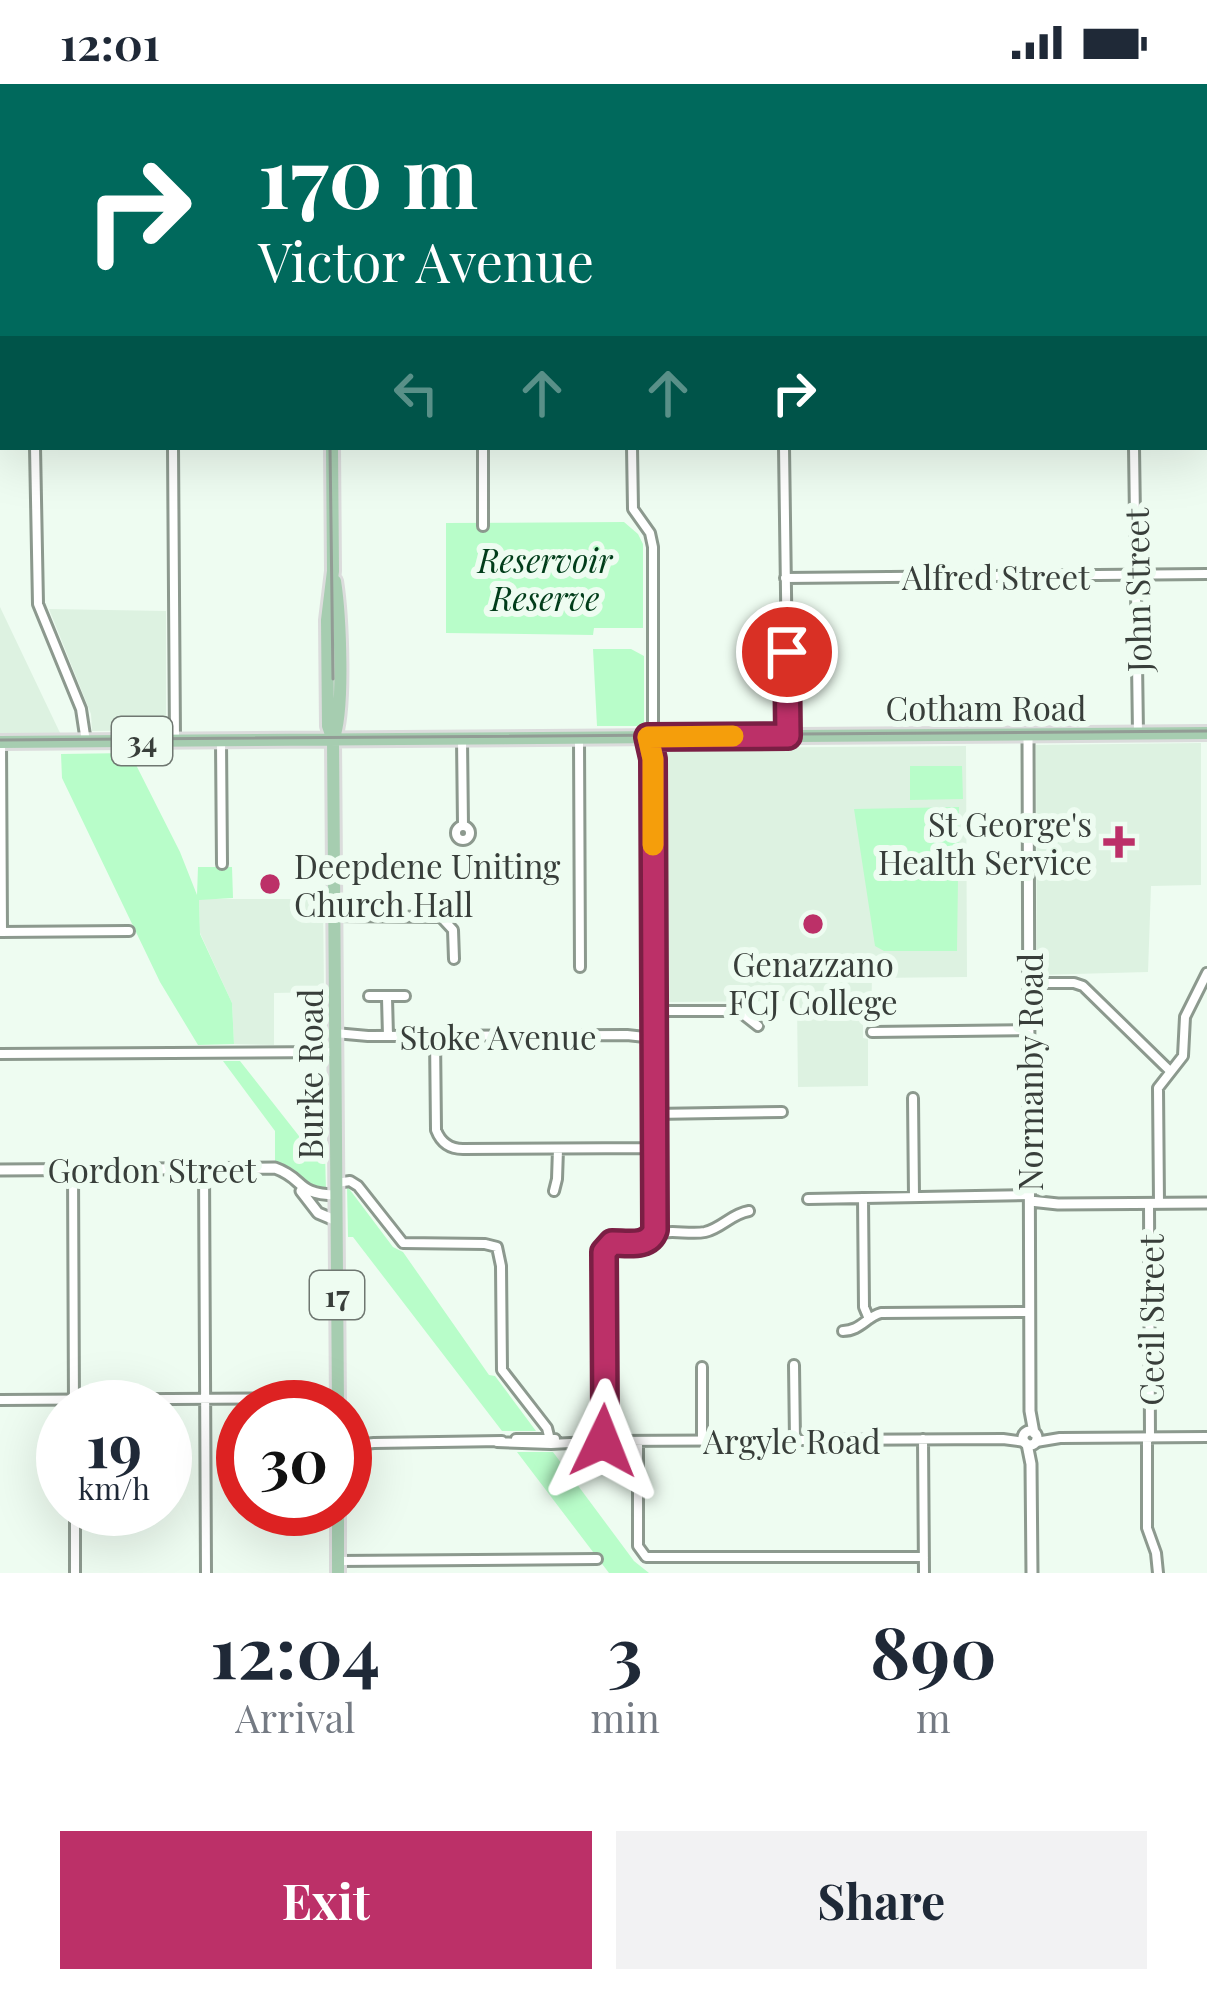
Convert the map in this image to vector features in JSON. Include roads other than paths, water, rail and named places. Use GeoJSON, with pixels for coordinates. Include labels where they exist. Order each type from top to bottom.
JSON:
{"type":"FeatureCollection","features":[{"type":"Feature","properties":{"kind":"main road","name":"Burke Road"},"geometry":{"type":"LineString","coordinates":[[332,450],[333,571],[327,640],[328,726],[333,740],[338,1380]]}},
{"type":"Feature","properties":{"kind":"main road","name":"Cotham Road"},"geometry":{"type":"LineString","coordinates":[[333,740],[1207,733]]}},
{"type":"Feature","properties":{"kind":"main road","name":"34"},"geometry":{"type":"LineString","coordinates":[[0,742],[333,740]]}},
{"type":"Feature","properties":{"kind":"main road"},"geometry":{"type":"LineString","coordinates":[[338,1536],[338,1567]]}},
{"type":"Feature","properties":{"kind":"street"},"geometry":{"type":"LineString","coordinates":[[35,450],[38,604],[81,710],[86,742]]}},
{"type":"Feature","properties":{"kind":"street"},"geometry":{"type":"LineString","coordinates":[[173,450],[175,741]]}},
{"type":"Feature","properties":{"kind":"street"},"geometry":{"type":"LineString","coordinates":[[483,450],[483,526]]}},
{"type":"Feature","properties":{"kind":"street"},"geometry":{"type":"LineString","coordinates":[[632,450],[633,508],[650,533],[653,548],[654,1234]]}},
{"type":"Feature","properties":{"kind":"street"},"geometry":{"type":"LineString","coordinates":[[784,450],[788,736]]}},
{"type":"Feature","properties":{"kind":"street","name":"John Street"},"geometry":{"type":"LineString","coordinates":[[1134,450],[1138,733]]}},
{"type":"Feature","properties":{"kind":"street","name":"Alfred Street"},"geometry":{"type":"LineString","coordinates":[[785,578],[1207,574]]}},
{"type":"Feature","properties":{"kind":"street","name":"Normanby Road"},"geometry":{"type":"LineString","coordinates":[[1028,734],[1032,1573]]}},
{"type":"Feature","properties":{"kind":"street"},"geometry":{"type":"LineString","coordinates":[[579,738],[580,967]]}},
{"type":"Feature","properties":{"kind":"street"},"geometry":{"type":"LineString","coordinates":[[462,739],[463,825]]}},
{"type":"Feature","properties":{"kind":"street"},"geometry":{"type":"LineString","coordinates":[[221,741],[222,864]]}},
{"type":"Feature","properties":{"kind":"street"},"geometry":{"type":"LineString","coordinates":[[0,742],[1,932],[129,931]]}},
{"type":"Feature","properties":{"kind":"street"},"geometry":{"type":"LineString","coordinates":[[334,916],[441,916],[453,930],[454,959]]}},
{"type":"Feature","properties":{"kind":"street","name":"Cecil Street"},"geometry":{"type":"LineString","coordinates":[[1158,1573],[1148,1528],[1158,1093],[1183,1056],[1185,1017],[1207,973]]}},
{"type":"Feature","properties":{"kind":"street"},"geometry":{"type":"LineString","coordinates":[[1029,983],[1081,984],[1170,1071]]}},
{"type":"Feature","properties":{"kind":"street"},"geometry":{"type":"LineString","coordinates":[[369,996],[405,996]]}},
{"type":"Feature","properties":{"kind":"street"},"geometry":{"type":"LineString","coordinates":[[387,998],[388,1036]]}},
{"type":"Feature","properties":{"kind":"street"},"geometry":{"type":"LineString","coordinates":[[653,1011],[733,1011],[758,1025]]}},
{"type":"Feature","properties":{"kind":"street"},"geometry":{"type":"LineString","coordinates":[[872,1032],[1029,1030]]}},
{"type":"Feature","properties":{"kind":"street","name":"Stoke Avenue"},"geometry":{"type":"LineString","coordinates":[[0,1054],[335,1042],[368,1036],[654,1034]]}},
{"type":"Feature","properties":{"kind":"street"},"geometry":{"type":"LineString","coordinates":[[435,1036],[436,1125],[442,1142],[458,1149],[654,1148]]}},
{"type":"Feature","properties":{"kind":"street"},"geometry":{"type":"LineString","coordinates":[[914,1098],[914,1198]]}},
{"type":"Feature","properties":{"kind":"street"},"geometry":{"type":"LineString","coordinates":[[653,1114],[782,1112]]}},
{"type":"Feature","properties":{"kind":"street"},"geometry":{"type":"LineString","coordinates":[[554,1191],[558,1149]]}},
{"type":"Feature","properties":{"kind":"street"},"geometry":{"type":"LineString","coordinates":[[204,1168],[206,1573]]}},
{"type":"Feature","properties":{"kind":"street","name":"Gordon Street"},"geometry":{"type":"LineString","coordinates":[[0,1170],[275,1168],[311,1194],[336,1189]]}},
{"type":"Feature","properties":{"kind":"street"},"geometry":{"type":"LineString","coordinates":[[73,1169],[74,1380]]}},
{"type":"Feature","properties":{"kind":"street"},"geometry":{"type":"LineString","coordinates":[[336,1189],[350,1181],[358,1186],[401,1242],[497,1247],[502,1370],[547,1428],[548,1442]]}},
{"type":"Feature","properties":{"kind":"street","name":"Gordon Street"},"geometry":{"type":"LineString","coordinates":[[298,1184],[318,1214],[337,1221]]}},
{"type":"Feature","properties":{"kind":"street"},"geometry":{"type":"LineString","coordinates":[[863,1198],[868,1319]]}},
{"type":"Feature","properties":{"kind":"street"},"geometry":{"type":"LineString","coordinates":[[808,1199],[1207,1203]]}},
{"type":"Feature","properties":{"kind":"street"},"geometry":{"type":"LineString","coordinates":[[606,1441],[605,1249],[612,1243],[646,1242],[654,1234],[704,1232],[749,1211]]}},
{"type":"Feature","properties":{"kind":"street"},"geometry":{"type":"LineString","coordinates":[[843,1331],[857,1329],[881,1313],[1030,1312]]}},
{"type":"Feature","properties":{"kind":"street"},"geometry":{"type":"LineString","coordinates":[[794,1365],[795,1440]]}},
{"type":"Feature","properties":{"kind":"street"},"geometry":{"type":"LineString","coordinates":[[702,1367],[703,1441]]}},
{"type":"Feature","properties":{"kind":"street"},"geometry":{"type":"LineString","coordinates":[[192,1399],[216,1399]]}},
{"type":"Feature","properties":{"kind":"street"},"geometry":{"type":"LineString","coordinates":[[0,1400],[36,1401]]}},
{"type":"Feature","properties":{"kind":"street","name":"Argyle Road"},"geometry":{"type":"LineString","coordinates":[[372,1443],[1207,1437]]}},
{"type":"Feature","properties":{"kind":"street"},"geometry":{"type":"LineString","coordinates":[[923,1439],[924,1573]]}},
{"type":"Feature","properties":{"kind":"street"},"geometry":{"type":"LineString","coordinates":[[638,1441],[638,1546],[642,1555],[924,1557]]}},
{"type":"Feature","properties":{"kind":"street"},"geometry":{"type":"LineString","coordinates":[[75,1536],[75,1573]]}},
{"type":"Feature","properties":{"kind":"street"},"geometry":{"type":"LineString","coordinates":[[338,1567],[597,1559]]}},
{"type":"Feature","properties":{"kind":"tram line"},"geometry":{"type":"LineString","coordinates":[[330,450],[333,679]]}},
{"type":"Feature","properties":{"kind":"tram line"},"geometry":{"type":"LineString","coordinates":[[0,740],[1207,731]]}},
{"type":"Feature","properties":{"kind":"place","name":"St George's Health Service"},"geometry":{"type":"Point","coordinates":[1119,842]}},
{"type":"Feature","properties":{"kind":"place","name":"Deepdene Uniting Church Hall"},"geometry":{"type":"Point","coordinates":[270,884]}},
{"type":"Feature","properties":{"kind":"place","name":"Genazzano FCJ College"},"geometry":{"type":"Point","coordinates":[813,924]}},
{"type":"Feature","properties":{"kind":"park label","name":"Reservoir Reserve"},"geometry":{"type":"Point","coordinates":[545,578]}}]}
